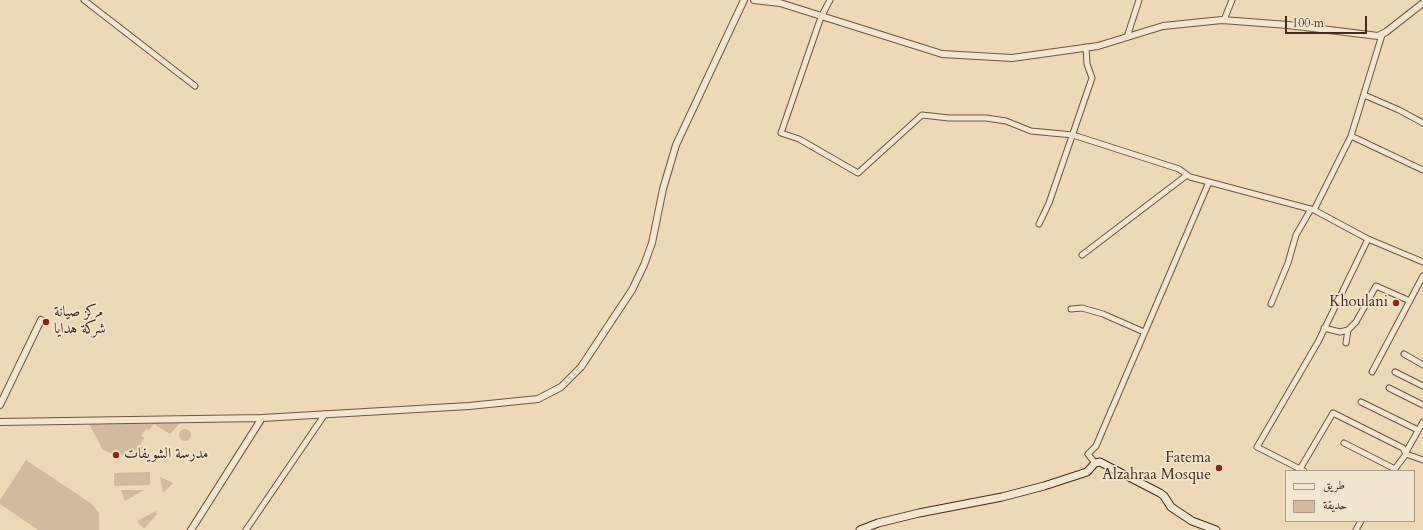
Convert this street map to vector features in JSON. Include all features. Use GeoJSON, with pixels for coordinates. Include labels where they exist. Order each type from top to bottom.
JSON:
{"type":"FeatureCollection","features":[{"type":"Feature","properties":{"kind":"main road"},"geometry":{"type":"LineString","coordinates":[[860,530],[878,523],[919,513],[1002,497],[1044,486],[1087,472],[1095,464],[1102,462],[1132,480],[1160,492],[1171,507],[1192,521],[1216,530]]}},
{"type":"Feature","properties":{"kind":"street"},"geometry":{"type":"LineString","coordinates":[[84,0],[195,86]]}},
{"type":"Feature","properties":{"kind":"street"},"geometry":{"type":"LineString","coordinates":[[0,422],[262,418],[469,406],[538,399],[561,387],[581,367],[632,290],[644,265],[652,243],[663,189],[676,144],[744,0]]}},
{"type":"Feature","properties":{"kind":"street"},"geometry":{"type":"LineString","coordinates":[[754,0],[780,3],[942,54],[1012,58],[1086,47],[1163,26],[1224,20],[1288,25],[1374,36],[1382,35],[1423,3]]}},
{"type":"Feature","properties":{"kind":"street"},"geometry":{"type":"LineString","coordinates":[[830,0],[821,17],[781,133],[799,139],[858,173],[922,115],[949,118],[986,118],[1006,121],[1032,131],[1073,135],[1179,169],[1187,175],[1209,182],[1312,209],[1368,238],[1423,262]]}},
{"type":"Feature","properties":{"kind":"street"},"geometry":{"type":"LineString","coordinates":[[1127,37],[1140,0]]}},
{"type":"Feature","properties":{"kind":"street"},"geometry":{"type":"LineString","coordinates":[[1224,20],[1232,0]]}},
{"type":"Feature","properties":{"kind":"street"},"geometry":{"type":"LineString","coordinates":[[1271,304],[1288,263],[1296,234],[1312,209],[1351,136],[1382,35]]}},
{"type":"Feature","properties":{"kind":"street"},"geometry":{"type":"LineString","coordinates":[[1039,224],[1050,204],[1092,78],[1088,64],[1086,47]]}},
{"type":"Feature","properties":{"kind":"street"},"geometry":{"type":"LineString","coordinates":[[1364,95],[1423,123]]}},
{"type":"Feature","properties":{"kind":"street"},"geometry":{"type":"LineString","coordinates":[[1351,136],[1423,170]]}},
{"type":"Feature","properties":{"kind":"street"},"geometry":{"type":"LineString","coordinates":[[1082,255],[1187,175]]}},
{"type":"Feature","properties":{"kind":"street"},"geometry":{"type":"LineString","coordinates":[[1095,464],[1088,454],[1096,446],[1209,182]]}},
{"type":"Feature","properties":{"kind":"street"},"geometry":{"type":"LineString","coordinates":[[1368,238],[1324,328],[1257,447],[1302,470],[1333,413],[1403,448],[1406,453],[1423,460]]}},
{"type":"Feature","properties":{"kind":"street"},"geometry":{"type":"LineString","coordinates":[[1372,372],[1423,276]]}},
{"type":"Feature","properties":{"kind":"street"},"geometry":{"type":"LineString","coordinates":[[1324,328],[1340,332],[1348,330],[1356,322],[1376,286],[1410,301]]}},
{"type":"Feature","properties":{"kind":"street"},"geometry":{"type":"LineString","coordinates":[[1071,309],[1082,308],[1103,314],[1144,332]]}},
{"type":"Feature","properties":{"kind":"street"},"geometry":{"type":"LineString","coordinates":[[0,405],[41,320]]}},
{"type":"Feature","properties":{"kind":"street"},"geometry":{"type":"LineString","coordinates":[[1346,343],[1348,330]]}},
{"type":"Feature","properties":{"kind":"street"},"geometry":{"type":"LineString","coordinates":[[1404,354],[1423,365]]}},
{"type":"Feature","properties":{"kind":"street"},"geometry":{"type":"LineString","coordinates":[[1395,372],[1423,386]]}},
{"type":"Feature","properties":{"kind":"street"},"geometry":{"type":"LineString","coordinates":[[1389,388],[1423,405]]}},
{"type":"Feature","properties":{"kind":"street"},"geometry":{"type":"LineString","coordinates":[[1361,402],[1418,430]]}},
{"type":"Feature","properties":{"kind":"street"},"geometry":{"type":"LineString","coordinates":[[246,530],[325,414]]}},
{"type":"Feature","properties":{"kind":"street"},"geometry":{"type":"LineString","coordinates":[[191,530],[262,418]]}},
{"type":"Feature","properties":{"kind":"street"},"geometry":{"type":"LineString","coordinates":[[1344,443],[1395,470],[1423,422]]}},
{"type":"Feature","properties":{"kind":"green space"},"geometry":{"type":"Polygon","coordinates":[[[181,422],[170,434],[154,424],[149,430],[146,429],[141,436],[144,438],[140,445],[146,450],[143,456],[116,455],[103,450],[89,424],[181,422]]]}},
{"type":"Feature","properties":{"kind":"green space"},"geometry":{"type":"Polygon","coordinates":[[[183,429],[187,429],[191,435],[187,441],[183,441],[179,437],[179,433],[183,429]]]}},
{"type":"Feature","properties":{"kind":"green space"},"geometry":{"type":"Polygon","coordinates":[[[26,460],[92,504],[99,513],[99,530],[38,530],[0,504],[0,500],[26,460]]]}},
{"type":"Feature","properties":{"kind":"green space"},"geometry":{"type":"Polygon","coordinates":[[[150,472],[150,485],[114,486],[114,473],[150,472]]]}},
{"type":"Feature","properties":{"kind":"green space"},"geometry":{"type":"Polygon","coordinates":[[[160,477],[173,483],[163,493],[160,477]]]}},
{"type":"Feature","properties":{"kind":"green space"},"geometry":{"type":"Polygon","coordinates":[[[121,490],[144,490],[125,501],[121,490]]]}},
{"type":"Feature","properties":{"kind":"green space"},"geometry":{"type":"Polygon","coordinates":[[[156,511],[157,514],[144,529],[137,521],[156,511]]]}},
{"type":"Feature","properties":{"kind":"place","name":"Khoulani"},"geometry":{"type":"Point","coordinates":[1396,303]}},
{"type":"Feature","properties":{"kind":"place","name":"مركز صيانة شركة هدايا"},"geometry":{"type":"Point","coordinates":[46,322]}},
{"type":"Feature","properties":{"kind":"place","name":"مدرسة الشويفات"},"geometry":{"type":"Point","coordinates":[116,455]}},
{"type":"Feature","properties":{"kind":"place","name":"Fatema Alzahraa Mosque"},"geometry":{"type":"Point","coordinates":[1219,468]}}]}
